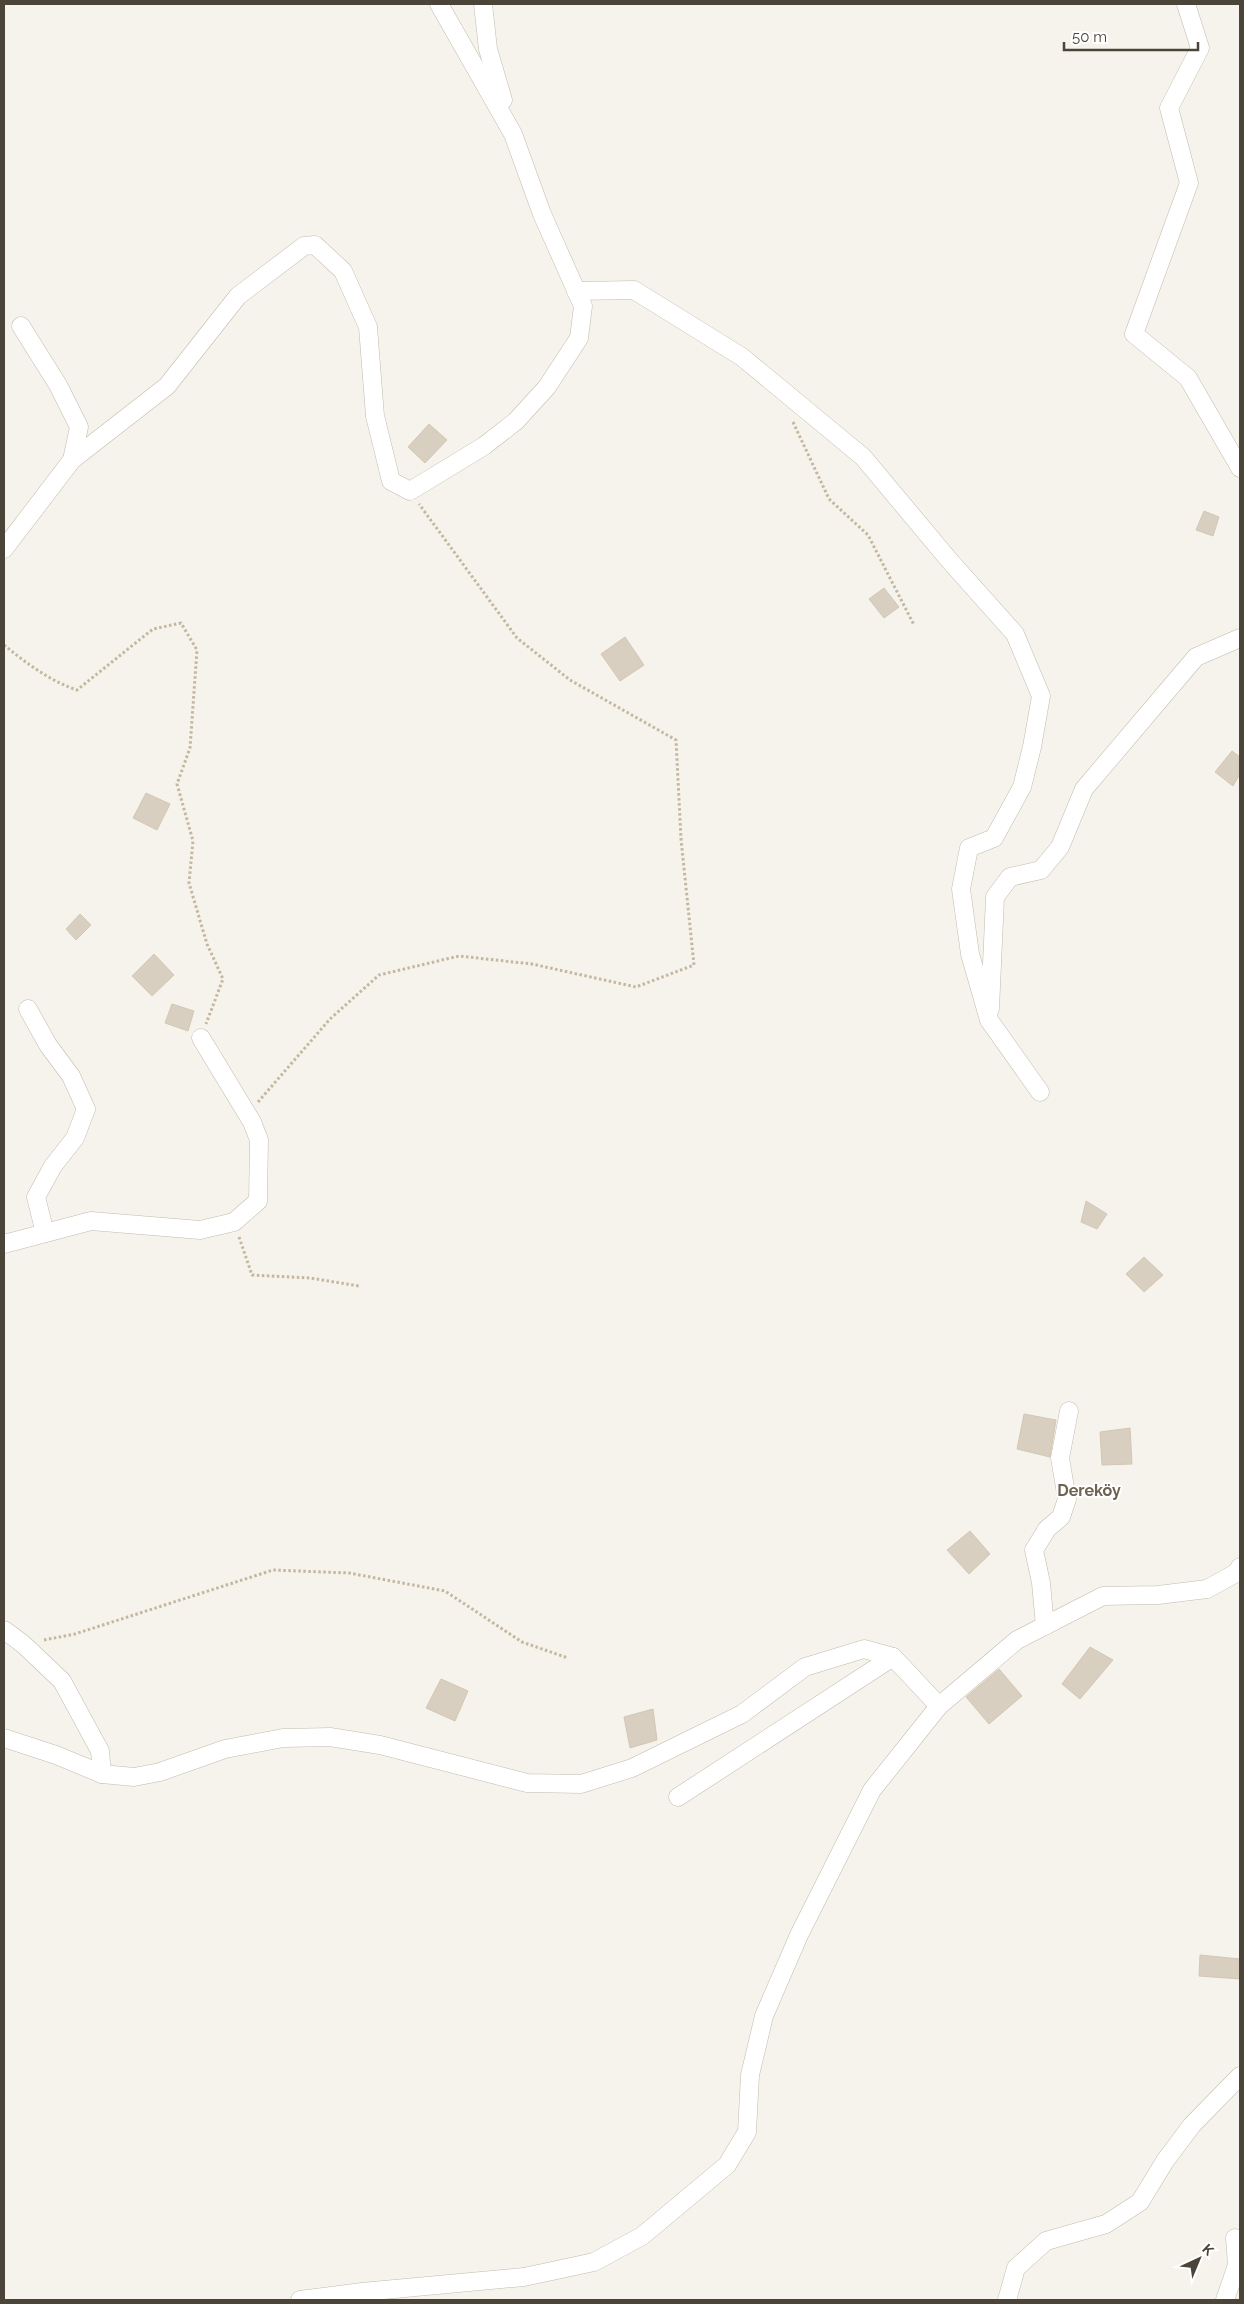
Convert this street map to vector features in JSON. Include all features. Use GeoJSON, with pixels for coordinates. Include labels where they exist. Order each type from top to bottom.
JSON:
{"type":"FeatureCollection","features":[{"type":"Feature","properties":{"kind":"street"},"geometry":{"type":"LineString","coordinates":[[439,4],[513,134]]}},
{"type":"Feature","properties":{"kind":"street"},"geometry":{"type":"LineString","coordinates":[[4,549],[72,460],[167,386],[238,296],[304,246],[316,245],[343,272],[368,327],[375,416],[391,481],[410,491],[484,446],[516,421],[547,387],[579,338],[583,306],[542,214],[513,134],[488,48],[483,4]]}},
{"type":"Feature","properties":{"kind":"street"},"geometry":{"type":"LineString","coordinates":[[1186,4],[1200,48],[1169,108],[1189,183],[1134,334],[1188,378],[1240,468]]}},
{"type":"Feature","properties":{"kind":"street"},"geometry":{"type":"LineString","coordinates":[[576,291],[634,290],[742,357],[864,457],[949,560],[1015,634],[1041,696],[1032,747],[1022,787],[994,838],[969,848],[961,889],[970,954],[990,1020],[1040,1092]]}},
{"type":"Feature","properties":{"kind":"street"},"geometry":{"type":"LineString","coordinates":[[21,326],[58,385],[79,427],[72,460]]}},
{"type":"Feature","properties":{"kind":"street"},"geometry":{"type":"LineString","coordinates":[[990,1020],[995,897],[1010,877],[1041,870],[1060,847],[1084,789],[1196,657],[1240,638]]}},
{"type":"Feature","properties":{"kind":"street"},"geometry":{"type":"LineString","coordinates":[[28,1009],[48,1045],[71,1076],[86,1109],[75,1138],[53,1166],[36,1197],[44,1232]]}},
{"type":"Feature","properties":{"kind":"street"},"geometry":{"type":"LineString","coordinates":[[4,1244],[44,1232],[91,1222],[200,1230],[234,1222],[258,1201],[259,1140],[247,1114],[201,1038]]}},
{"type":"Feature","properties":{"kind":"street"},"geometry":{"type":"LineString","coordinates":[[1045,1626],[1041,1583],[1034,1550],[1047,1529],[1061,1517],[1067,1500],[1060,1458],[1069,1411]]}},
{"type":"Feature","properties":{"kind":"street"},"geometry":{"type":"LineString","coordinates":[[300,2300],[362,2292],[524,2277],[594,2262],[642,2236],[727,2165],[747,2132],[750,2075],[764,2016],[799,1935],[872,1790],[939,1706],[1017,1640],[1103,1596],[1158,1595],[1207,1589],[1236,1573],[1240,1566]]}},
{"type":"Feature","properties":{"kind":"street"},"geometry":{"type":"LineString","coordinates":[[4,1630],[23,1644],[62,1682],[100,1751],[102,1774]]}},
{"type":"Feature","properties":{"kind":"street"},"geometry":{"type":"LineString","coordinates":[[4,1738],[56,1755],[102,1774],[134,1777],[160,1772],[225,1749],[283,1738],[330,1737],[380,1745],[527,1783],[581,1784],[632,1768],[742,1714],[805,1667],[864,1648],[893,1657],[939,1706]]}},
{"type":"Feature","properties":{"kind":"street"},"geometry":{"type":"LineString","coordinates":[[678,1797],[893,1657]]}},
{"type":"Feature","properties":{"kind":"street"},"geometry":{"type":"LineString","coordinates":[[1007,2300],[1016,2268],[1046,2241],[1106,2224],[1140,2202],[1165,2161],[1192,2125],[1240,2076]]}},
{"type":"Feature","properties":{"kind":"street"},"geometry":{"type":"LineString","coordinates":[[1225,2300],[1237,2265],[1235,2238]]}},
{"type":"Feature","properties":{"kind":"path"},"geometry":{"type":"LineString","coordinates":[[790,417],[829,499],[868,535],[914,625]]}},
{"type":"Feature","properties":{"kind":"path"},"geometry":{"type":"LineString","coordinates":[[247,1114],[330,1019],[379,976],[459,956],[532,964],[636,987],[694,965],[681,839],[676,740],[570,680],[517,638],[410,491]]}},
{"type":"Feature","properties":{"kind":"path"},"geometry":{"type":"LineString","coordinates":[[4,645],[63,686],[77,690],[153,629],[181,623],[197,650],[190,748],[177,784],[193,841],[189,883],[207,944],[223,978],[201,1038]]}},
{"type":"Feature","properties":{"kind":"path"},"geometry":{"type":"LineString","coordinates":[[234,1222],[252,1275],[310,1278],[358,1286]]}},
{"type":"Feature","properties":{"kind":"path"},"geometry":{"type":"LineString","coordinates":[[23,1644],[75,1634],[273,1570],[349,1573],[445,1591],[522,1642],[568,1658]]}},
{"type":"Feature","properties":{"kind":"building"},"geometry":{"type":"Polygon","coordinates":[[[429,424],[447,440],[425,463],[408,447],[429,424]]]}},
{"type":"Feature","properties":{"kind":"building"},"geometry":{"type":"Polygon","coordinates":[[[1204,511],[1219,517],[1213,536],[1196,530],[1204,511]]]}},
{"type":"Feature","properties":{"kind":"building"},"geometry":{"type":"Polygon","coordinates":[[[884,588],[899,607],[884,618],[869,599],[884,588]]]}},
{"type":"Feature","properties":{"kind":"building"},"geometry":{"type":"Polygon","coordinates":[[[625,637],[644,665],[620,681],[601,654],[625,637]]]}},
{"type":"Feature","properties":{"kind":"building"},"geometry":{"type":"Polygon","coordinates":[[[1232,751],[1240,757],[1240,774],[1233,786],[1215,772],[1232,751]]]}},
{"type":"Feature","properties":{"kind":"building"},"geometry":{"type":"Polygon","coordinates":[[[146,793],[170,804],[157,830],[133,818],[146,793]]]}},
{"type":"Feature","properties":{"kind":"building"},"geometry":{"type":"Polygon","coordinates":[[[80,914],[91,925],[76,940],[66,929],[80,914]]]}},
{"type":"Feature","properties":{"kind":"building"},"geometry":{"type":"Polygon","coordinates":[[[154,954],[174,975],[152,996],[132,976],[154,954]]]}},
{"type":"Feature","properties":{"kind":"building"},"geometry":{"type":"Polygon","coordinates":[[[172,1004],[194,1011],[188,1031],[165,1023],[172,1004]]]}},
{"type":"Feature","properties":{"kind":"building"},"geometry":{"type":"Polygon","coordinates":[[[1086,1201],[1107,1214],[1097,1229],[1081,1222],[1086,1201]]]}},
{"type":"Feature","properties":{"kind":"building"},"geometry":{"type":"Polygon","coordinates":[[[1144,1257],[1163,1275],[1144,1292],[1126,1274],[1144,1257]]]}},
{"type":"Feature","properties":{"kind":"building"},"geometry":{"type":"Polygon","coordinates":[[[1024,1414],[1056,1420],[1050,1457],[1017,1449],[1024,1414]]]}},
{"type":"Feature","properties":{"kind":"building"},"geometry":{"type":"Polygon","coordinates":[[[1130,1428],[1132,1464],[1102,1465],[1100,1432],[1130,1428]]]}},
{"type":"Feature","properties":{"kind":"building"},"geometry":{"type":"Polygon","coordinates":[[[970,1531],[990,1554],[969,1574],[947,1550],[970,1531]]]}},
{"type":"Feature","properties":{"kind":"building"},"geometry":{"type":"Polygon","coordinates":[[[1090,1647],[1113,1660],[1080,1699],[1062,1684],[1090,1647]]]}},
{"type":"Feature","properties":{"kind":"building"},"geometry":{"type":"Polygon","coordinates":[[[999,1669],[1022,1696],[989,1724],[966,1697],[999,1669]]]}},
{"type":"Feature","properties":{"kind":"building"},"geometry":{"type":"Polygon","coordinates":[[[441,1679],[468,1691],[455,1721],[426,1708],[441,1679]]]}},
{"type":"Feature","properties":{"kind":"building"},"geometry":{"type":"Polygon","coordinates":[[[653,1709],[657,1740],[630,1748],[624,1717],[653,1709]]]}},
{"type":"Feature","properties":{"kind":"building"},"geometry":{"type":"Polygon","coordinates":[[[1200,1955],[1240,1959],[1240,1979],[1199,1976],[1200,1955]]]}},
{"type":"Feature","properties":{"kind":"district","name":"Dereköy"},"geometry":{"type":"Point","coordinates":[1089,1490]}}]}
